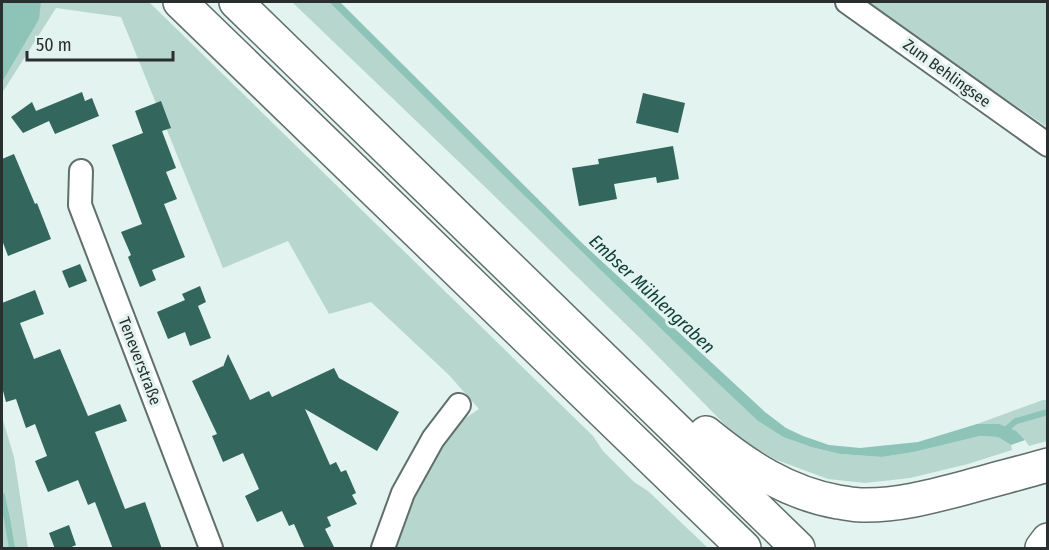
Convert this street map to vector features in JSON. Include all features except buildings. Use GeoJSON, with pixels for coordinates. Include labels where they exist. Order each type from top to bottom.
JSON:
{"type":"FeatureCollection","features":[{"type":"Feature","properties":{"kind":"highway"},"geometry":{"type":"LineString","coordinates":[[180,2],[744,549]]}},
{"type":"Feature","properties":{"kind":"highway"},"geometry":{"type":"LineString","coordinates":[[236,2],[798,549]]}},
{"type":"Feature","properties":{"kind":"highway"},"geometry":{"type":"LineString","coordinates":[[605,360],[639,371],[701,429],[745,464],[770,479],[826,500],[859,505],[891,504],[922,499],[1047,465]]}},
{"type":"Feature","properties":{"kind":"highway"},"geometry":{"type":"LineString","coordinates":[[1042,549],[1047,540]]}},
{"type":"Feature","properties":{"kind":"street","name":"Zum Behlingsee"},"geometry":{"type":"LineString","coordinates":[[847,2],[1047,145]]}},
{"type":"Feature","properties":{"kind":"street","name":"Teneverstraße"},"geometry":{"type":"LineString","coordinates":[[81,171],[80,205],[211,549]]}},
{"type":"Feature","properties":{"kind":"street"},"geometry":{"type":"LineString","coordinates":[[383,549],[403,493],[433,440],[459,405]]}},
{"type":"Feature","properties":{"kind":"shaded area"},"geometry":{"type":"Polygon","coordinates":[[[2,2],[149,2],[593,436],[603,451],[634,482],[648,491],[708,548],[393,548],[415,486],[441,447],[464,419],[479,409],[449,375],[371,302],[329,314],[288,241],[223,268],[121,17],[56,8],[2,93],[2,2]]]}},
{"type":"Feature","properties":{"kind":"shaded area"},"geometry":{"type":"Polygon","coordinates":[[[2,2],[41,2],[39,19],[2,82],[2,2]]]}},
{"type":"Feature","properties":{"kind":"shaded area"},"geometry":{"type":"Polygon","coordinates":[[[292,2],[329,2],[692,359],[758,421],[783,437],[840,454],[882,457],[914,452],[980,436],[998,437],[1011,445],[1012,450],[968,464],[910,478],[865,483],[828,479],[774,459],[737,437],[643,341],[292,2]]]}},
{"type":"Feature","properties":{"kind":"shaded area"},"geometry":{"type":"Polygon","coordinates":[[[329,2],[340,2],[582,243],[765,412],[786,428],[829,445],[860,448],[918,442],[977,424],[999,424],[1016,431],[1025,440],[1011,445],[998,437],[980,436],[914,452],[882,457],[840,454],[783,437],[758,421],[692,359],[329,2]]]}},
{"type":"Feature","properties":{"kind":"shaded area"},"geometry":{"type":"Polygon","coordinates":[[[864,2],[1047,2],[1047,127],[864,2]]]}},
{"type":"Feature","properties":{"kind":"shaded area"},"geometry":{"type":"Polygon","coordinates":[[[1047,400],[1047,441],[1029,446],[1025,440],[977,424],[1047,400]]]}},
{"type":"Feature","properties":{"kind":"shaded area"},"geometry":{"type":"Polygon","coordinates":[[[2,417],[14,457],[28,548],[2,548],[2,417]]]}},
{"type":"Feature","properties":{"kind":"waterway"},"geometry":{"type":"LineString","coordinates":[[1003,432],[1016,421],[1048,412]]}},
{"type":"Feature","properties":{"kind":"waterway"},"geometry":{"type":"LineString","coordinates":[[2,496],[12,548]]}},
{"type":"Feature","properties":{"kind":"water label","name":"Embser Mühlengraben"},"geometry":{"type":"Point","coordinates":[652,294]}}]}
